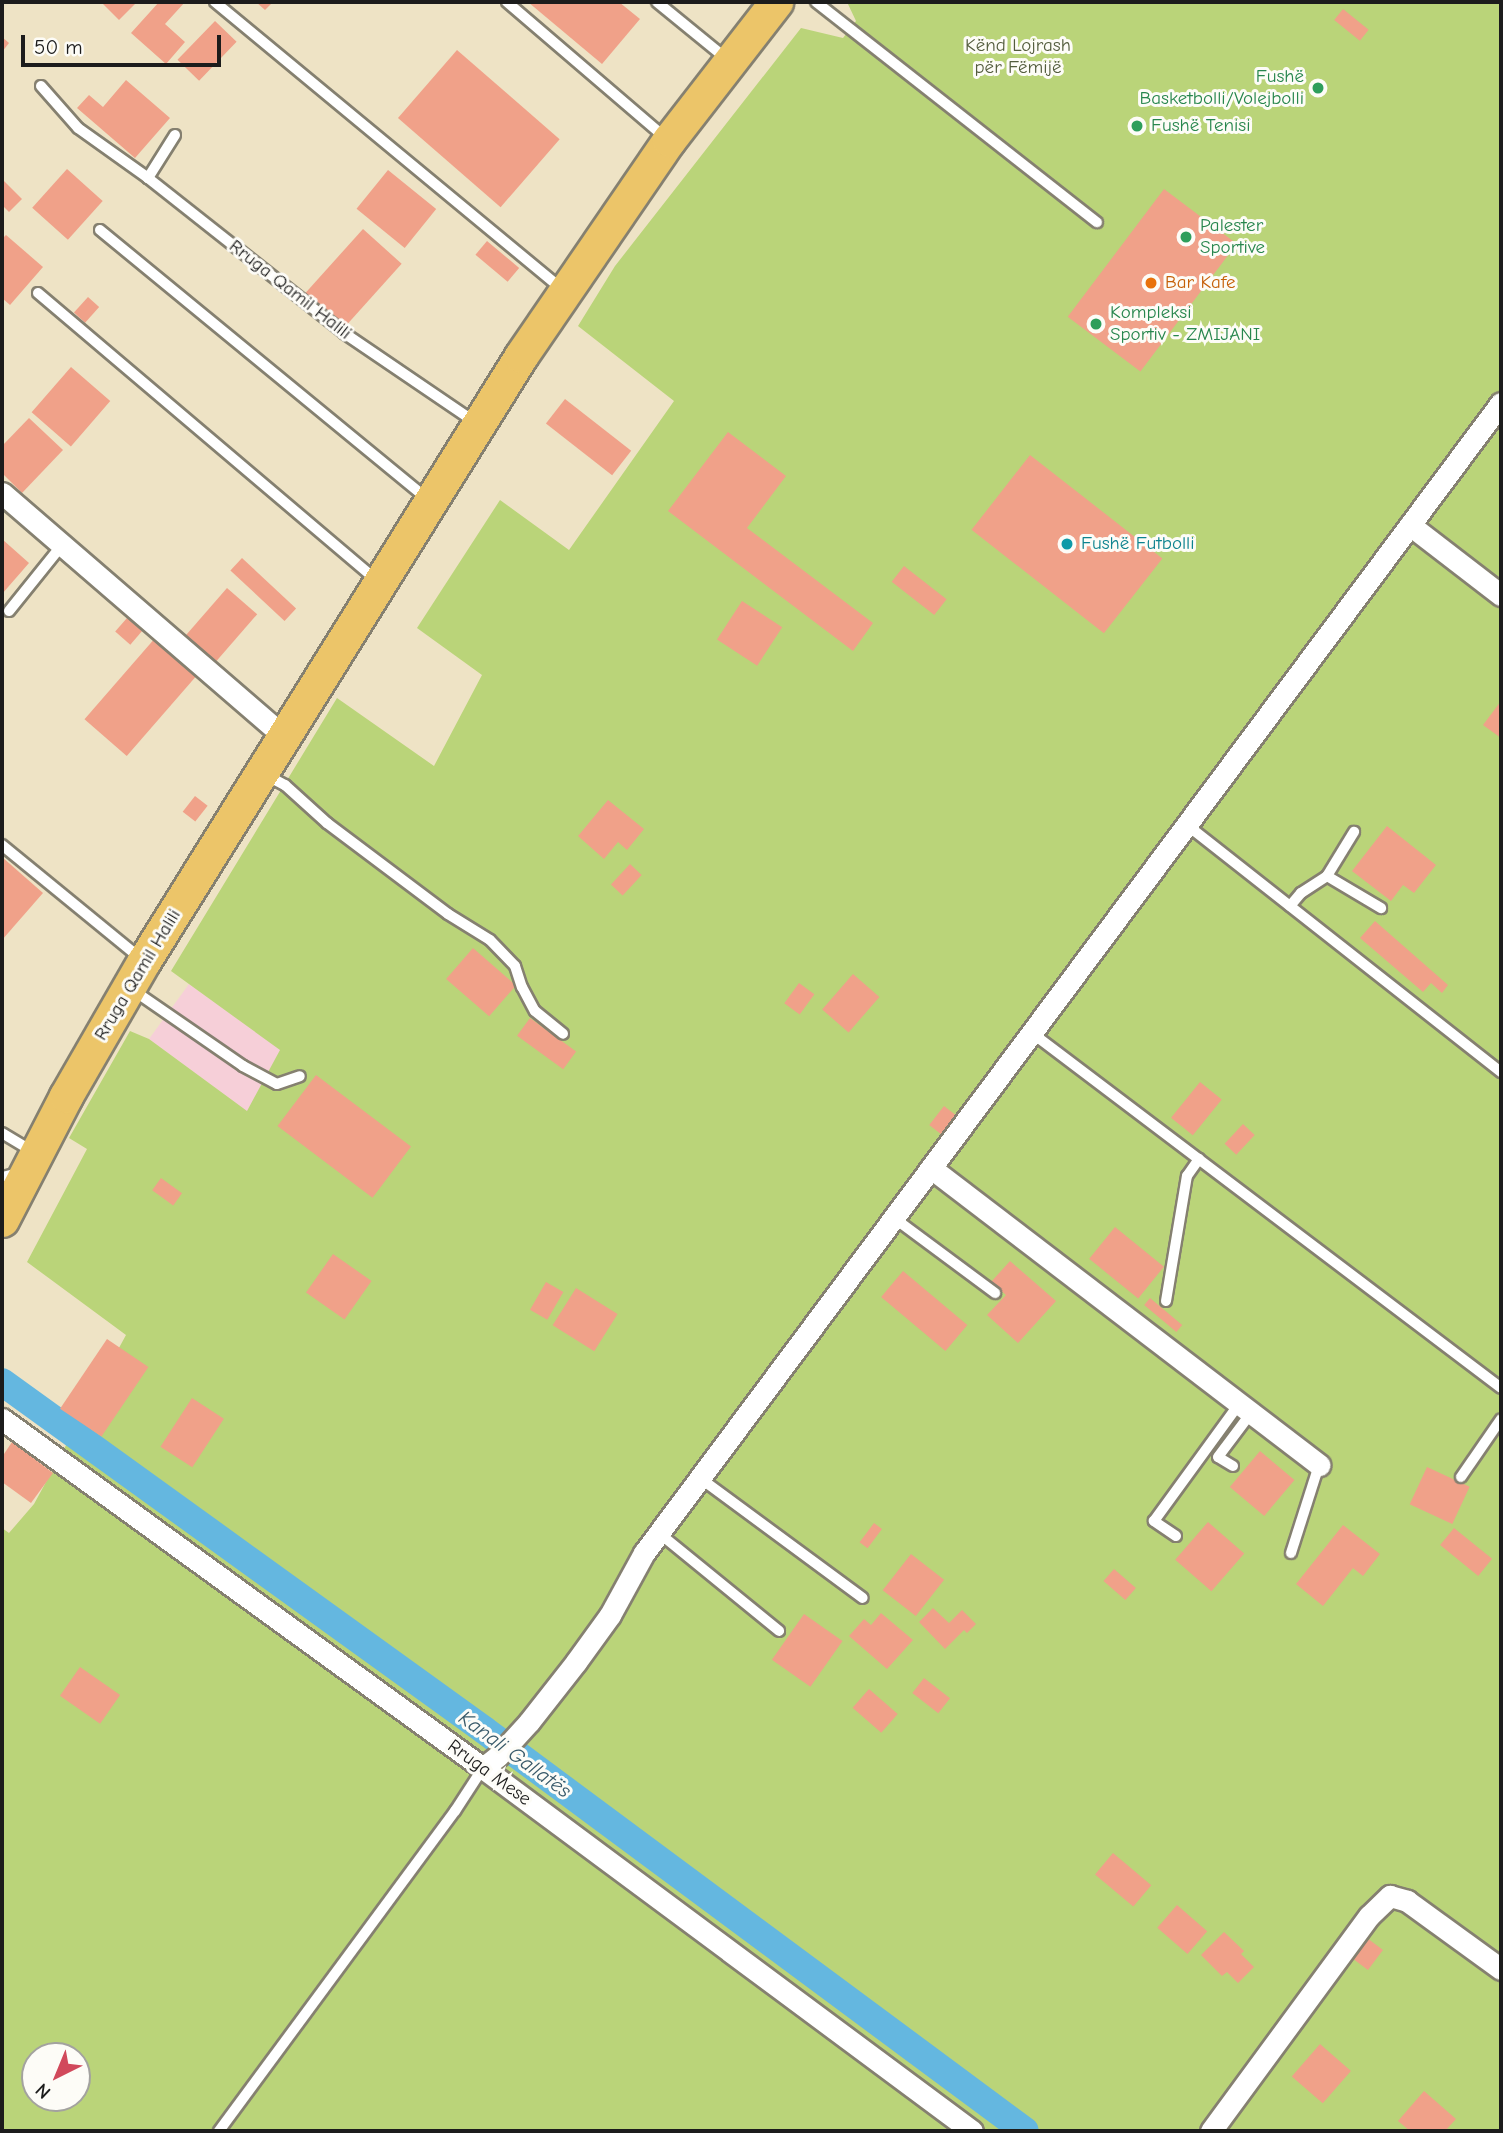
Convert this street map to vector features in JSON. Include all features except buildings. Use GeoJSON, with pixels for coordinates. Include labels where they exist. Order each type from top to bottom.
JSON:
{"type":"FeatureCollection","features":[{"type":"Feature","properties":{"kind":"main road","name":"Rruga Qamil Halili"},"geometry":{"type":"LineString","coordinates":[[2,1220],[21,1167],[137,974],[564,291],[669,140],[776,2]]}},
{"type":"Feature","properties":{"kind":"street"},"geometry":{"type":"LineString","coordinates":[[490,1762],[529,1722],[610,1615],[644,1553],[1501,404]]}},
{"type":"Feature","properties":{"kind":"street"},"geometry":{"type":"LineString","coordinates":[[2,493],[284,736]]}},
{"type":"Feature","properties":{"kind":"street"},"geometry":{"type":"LineString","coordinates":[[1410,525],[1501,595]]}},
{"type":"Feature","properties":{"kind":"street"},"geometry":{"type":"LineString","coordinates":[[931,1168],[1319,1465]]}},
{"type":"Feature","properties":{"kind":"street","name":"Rruga Mese"},"geometry":{"type":"LineString","coordinates":[[2,1419],[490,1762],[972,2131]]}},
{"type":"Feature","properties":{"kind":"street"},"geometry":{"type":"LineString","coordinates":[[1211,2131],[1369,1916],[1390,1896],[1407,1901],[1501,1969]]}},
{"type":"Feature","properties":{"kind":"lane"},"geometry":{"type":"LineString","coordinates":[[215,2],[564,291]]}},
{"type":"Feature","properties":{"kind":"lane"},"geometry":{"type":"LineString","coordinates":[[507,2],[669,140]]}},
{"type":"Feature","properties":{"kind":"lane"},"geometry":{"type":"LineString","coordinates":[[657,2],[728,61]]}},
{"type":"Feature","properties":{"kind":"lane"},"geometry":{"type":"LineString","coordinates":[[816,2],[1097,222]]}},
{"type":"Feature","properties":{"kind":"lane","name":"Rruga Qamil Halili"},"geometry":{"type":"LineString","coordinates":[[41,86],[78,128],[148,177],[344,333],[479,425]]}},
{"type":"Feature","properties":{"kind":"lane"},"geometry":{"type":"LineString","coordinates":[[148,177],[175,135]]}},
{"type":"Feature","properties":{"kind":"lane"},"geometry":{"type":"LineString","coordinates":[[100,230],[431,502]]}},
{"type":"Feature","properties":{"kind":"lane"},"geometry":{"type":"LineString","coordinates":[[38,293],[379,583]]}},
{"type":"Feature","properties":{"kind":"lane"},"geometry":{"type":"LineString","coordinates":[[9,611],[62,544]]}},
{"type":"Feature","properties":{"kind":"lane"},"geometry":{"type":"LineString","coordinates":[[262,772],[285,785],[327,823],[448,914],[490,940],[515,966],[522,987],[535,1011],[563,1034]]}},
{"type":"Feature","properties":{"kind":"lane"},"geometry":{"type":"LineString","coordinates":[[1187,825],[1501,1072]]}},
{"type":"Feature","properties":{"kind":"lane"},"geometry":{"type":"LineString","coordinates":[[1290,906],[1301,893],[1327,876],[1354,832]]}},
{"type":"Feature","properties":{"kind":"lane"},"geometry":{"type":"LineString","coordinates":[[2,845],[137,974],[243,1066],[277,1084],[300,1076]]}},
{"type":"Feature","properties":{"kind":"lane"},"geometry":{"type":"LineString","coordinates":[[1327,876],[1381,908]]}},
{"type":"Feature","properties":{"kind":"lane"},"geometry":{"type":"LineString","coordinates":[[1032,1033],[1501,1388]]}},
{"type":"Feature","properties":{"kind":"lane"},"geometry":{"type":"LineString","coordinates":[[2,1133],[21,1167]]}},
{"type":"Feature","properties":{"kind":"lane"},"geometry":{"type":"LineString","coordinates":[[1166,1301],[1187,1176],[1199,1159]]}},
{"type":"Feature","properties":{"kind":"lane"},"geometry":{"type":"LineString","coordinates":[[894,1218],[995,1293]]}},
{"type":"Feature","properties":{"kind":"lane"},"geometry":{"type":"LineString","coordinates":[[1233,1466],[1218,1457],[1245,1408]]}},
{"type":"Feature","properties":{"kind":"lane"},"geometry":{"type":"LineString","coordinates":[[1176,1536],[1154,1521],[1245,1408]]}},
{"type":"Feature","properties":{"kind":"lane"},"geometry":{"type":"LineString","coordinates":[[1461,1477],[1501,1419]]}},
{"type":"Feature","properties":{"kind":"lane"},"geometry":{"type":"LineString","coordinates":[[1291,1553],[1319,1465]]}},
{"type":"Feature","properties":{"kind":"lane"},"geometry":{"type":"LineString","coordinates":[[700,1478],[863,1598]]}},
{"type":"Feature","properties":{"kind":"lane"},"geometry":{"type":"LineString","coordinates":[[659,1533],[779,1631]]}},
{"type":"Feature","properties":{"kind":"lane"},"geometry":{"type":"LineString","coordinates":[[219,2131],[490,1762]]}},
{"type":"Feature","properties":{"kind":"shaded area"},"geometry":{"type":"Polygon","coordinates":[[[189,984],[530,1229],[376,1207],[149,1039],[189,984]]]}},
{"type":"Feature","properties":{"kind":"green space","name":"Kënd Lojrash për Fëmijë"},"geometry":{"type":"Polygon","coordinates":[[[847,2],[1501,2],[1501,2131],[2,2131],[2,1528],[9,1533],[34,1504],[126,1335],[27,1262],[87,1149],[69,1138],[130,1031],[149,1039],[247,1111],[280,1050],[171,971],[337,698],[434,766],[482,675],[417,628],[500,500],[569,550],[674,401],[578,326],[615,266],[801,28],[843,38],[856,21],[847,2]]]}},
{"type":"Feature","properties":{"kind":"waterway","name":"Kanali Gallatës"},"geometry":{"type":"LineString","coordinates":[[2,1382],[484,1730],[1025,2131]]}},
{"type":"Feature","properties":{"kind":"place","name":"Fushë Basketbolli/Volejbolli"},"geometry":{"type":"Point","coordinates":[1318,88]}},
{"type":"Feature","properties":{"kind":"place","name":"Fushë Tenisi"},"geometry":{"type":"Point","coordinates":[1137,126]}},
{"type":"Feature","properties":{"kind":"place","name":"Palester Sportive"},"geometry":{"type":"Point","coordinates":[1186,237]}},
{"type":"Feature","properties":{"kind":"place","name":"Bar Kafe"},"geometry":{"type":"Point","coordinates":[1151,283]}},
{"type":"Feature","properties":{"kind":"place","name":"Kompleksi Sportiv - ZMIJANI"},"geometry":{"type":"Point","coordinates":[1096,324]}},
{"type":"Feature","properties":{"kind":"place","name":"Fushë Futbolli"},"geometry":{"type":"Point","coordinates":[1067,544]}}]}
